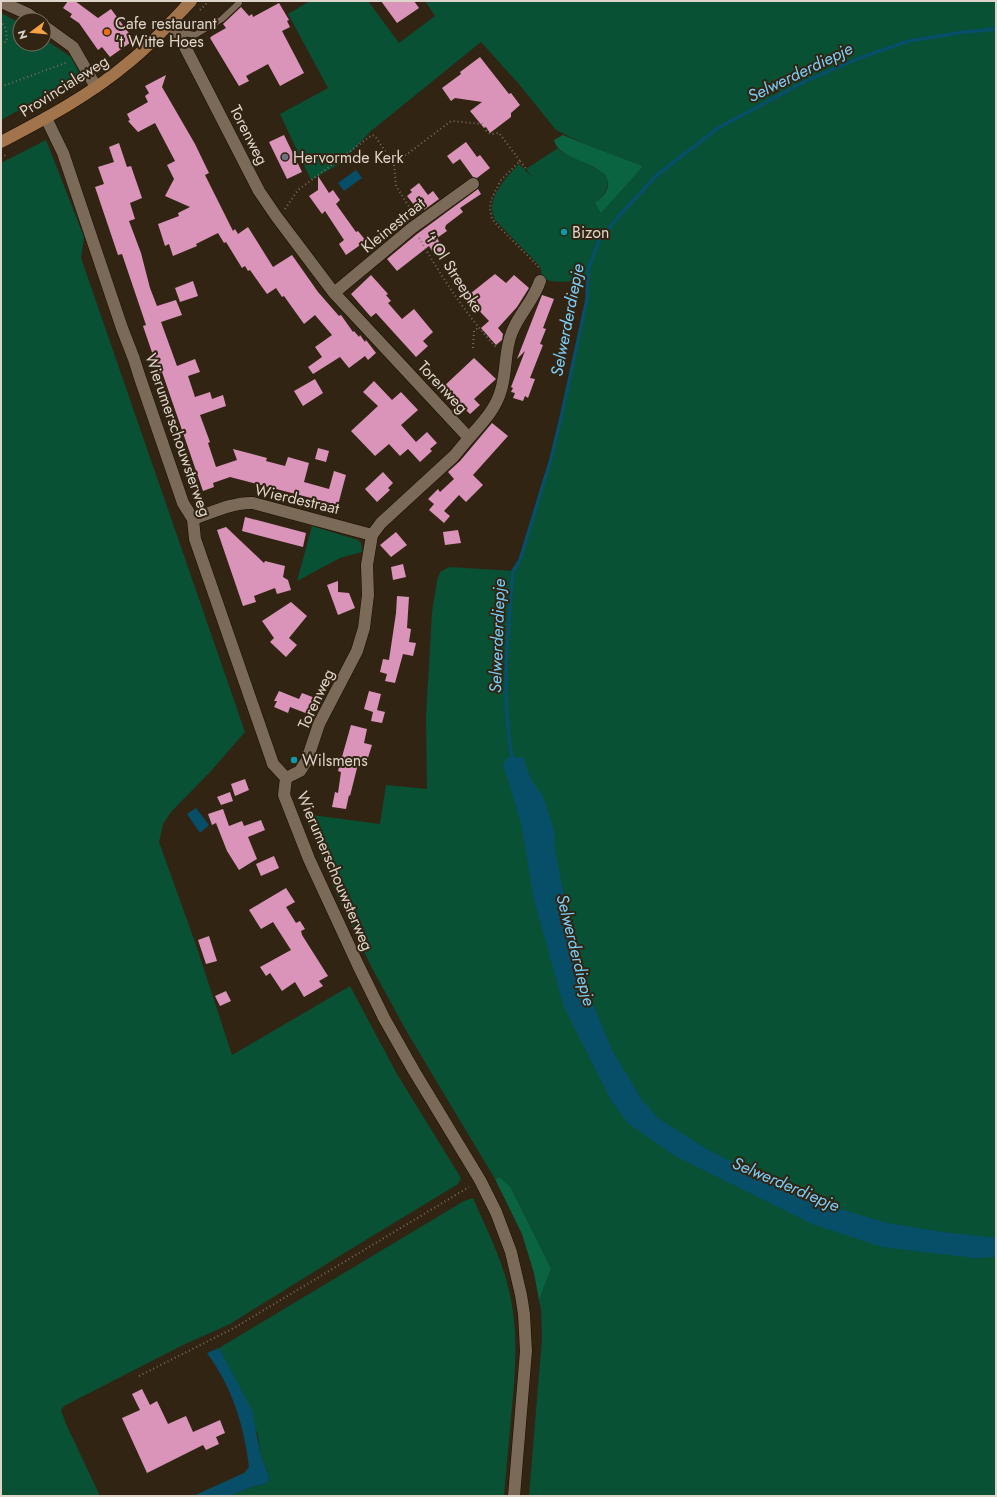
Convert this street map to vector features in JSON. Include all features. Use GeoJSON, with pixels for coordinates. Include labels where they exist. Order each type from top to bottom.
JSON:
{"type":"FeatureCollection","features":[{"type":"Feature","properties":{"kind":"main road","name":"Provincialeweg"},"geometry":{"type":"LineString","coordinates":[[1,142],[46,118],[96,87],[139,55],[174,27],[185,3]]}},
{"type":"Feature","properties":{"kind":"street"},"geometry":{"type":"LineString","coordinates":[[1,2],[24,12]]}},
{"type":"Feature","properties":{"kind":"street","name":"Torenweg"},"geometry":{"type":"LineString","coordinates":[[174,27],[217,106],[259,191],[276,216],[334,293],[469,438],[454,456],[381,523],[372,534],[367,565],[368,595],[364,628],[357,651],[319,724],[307,760],[300,771],[286,778]]}},
{"type":"Feature","properties":{"kind":"street"},"geometry":{"type":"LineString","coordinates":[[52,32],[72,47],[96,87]]}},
{"type":"Feature","properties":{"kind":"street","name":"Wierumerschouwsterweg"},"geometry":{"type":"LineString","coordinates":[[46,118],[63,153],[183,503],[193,519],[195,539],[273,764],[286,778],[284,792],[309,858],[384,1018],[414,1071],[480,1180],[496,1212],[510,1252],[521,1295],[525,1334],[525,1368],[514,1496]]}},
{"type":"Feature","properties":{"kind":"street","name":"Kleinestraat"},"geometry":{"type":"LineString","coordinates":[[334,293],[412,228],[473,184]]}},
{"type":"Feature","properties":{"kind":"street"},"geometry":{"type":"LineString","coordinates":[[469,438],[487,418],[496,404],[501,389],[511,333],[521,313],[535,293],[540,281]]}},
{"type":"Feature","properties":{"kind":"street","name":"Wierdestraat"},"geometry":{"type":"LineString","coordinates":[[193,519],[237,505],[253,503],[372,534]]}},
{"type":"Feature","properties":{"kind":"lane"},"geometry":{"type":"LineString","coordinates":[[174,27],[195,35],[222,19],[239,3],[238,1]]}},
{"type":"Feature","properties":{"kind":"path"},"geometry":{"type":"LineString","coordinates":[[1,20],[6,30],[7,41],[1,44]]}},
{"type":"Feature","properties":{"kind":"path"},"geometry":{"type":"LineString","coordinates":[[1,85],[3,86],[78,58]]}},
{"type":"Feature","properties":{"kind":"path"},"geometry":{"type":"LineString","coordinates":[[276,216],[287,206],[298,190],[372,134],[375,136],[394,164]]}},
{"type":"Feature","properties":{"kind":"path"},"geometry":{"type":"LineString","coordinates":[[520,161],[526,169]]}},
{"type":"Feature","properties":{"kind":"path","name":"'t Ol Streepke"},"geometry":{"type":"LineString","coordinates":[[412,228],[450,289],[478,328],[506,356]]}},
{"type":"Feature","properties":{"kind":"path","name":"'t Ol Streepke"},"geometry":{"type":"LineString","coordinates":[[473,348],[474,331],[478,328]]}},
{"type":"Feature","properties":{"kind":"path"},"geometry":{"type":"LineString","coordinates":[[139,1376],[234,1328],[480,1180]]}},
{"type":"Feature","properties":{"kind":"green space"},"geometry":{"type":"Polygon","coordinates":[[[310,1],[368,1],[399,43],[435,16],[425,1],[996,1],[996,1496],[529,1496],[542,1338],[541,1309],[539,1300],[551,1269],[501,1180],[499,1177],[495,1179],[407,1032],[372,968],[339,900],[304,814],[380,824],[386,785],[427,789],[426,716],[432,612],[440,572],[449,567],[512,571],[521,560],[551,459],[587,299],[588,280],[559,282],[542,278],[541,269],[538,264],[495,220],[492,212],[492,204],[498,189],[519,164],[532,177],[526,169],[558,148],[562,152],[601,171],[608,179],[606,190],[596,203],[643,166],[582,143],[556,130],[518,83],[481,42],[371,131],[341,163],[311,180],[280,114],[328,88],[288,14],[310,1]]]}},
{"type":"Feature","properties":{"kind":"green space"},"geometry":{"type":"Polygon","coordinates":[[[1,13],[12,19],[12,52],[52,52],[52,44],[71,57],[81,76],[1,120],[1,13]]]}},
{"type":"Feature","properties":{"kind":"green space"},"geometry":{"type":"Polygon","coordinates":[[[563,135],[643,166],[601,213],[595,203],[606,191],[608,182],[605,175],[597,169],[566,154],[558,148],[554,140],[563,135]]]}},
{"type":"Feature","properties":{"kind":"green space"},"geometry":{"type":"Polygon","coordinates":[[[46,140],[84,237],[81,258],[245,732],[211,771],[171,812],[163,824],[159,842],[196,945],[232,1055],[350,986],[397,1074],[461,1178],[458,1184],[230,1324],[181,1346],[64,1406],[61,1410],[66,1424],[100,1496],[1,1496],[1,163],[46,140]]]}},
{"type":"Feature","properties":{"kind":"green space"},"geometry":{"type":"Polygon","coordinates":[[[312,526],[358,540],[361,543],[362,552],[340,558],[297,581],[312,526]]]}},
{"type":"Feature","properties":{"kind":"green space"},"geometry":{"type":"Polygon","coordinates":[[[499,1177],[510,1187],[551,1269],[539,1300],[534,1273],[522,1234],[495,1179],[499,1177]]]}},
{"type":"Feature","properties":{"kind":"green space"},"geometry":{"type":"Polygon","coordinates":[[[473,1198],[494,1246],[507,1282],[515,1325],[514,1387],[504,1496],[230,1496],[252,1487],[268,1483],[269,1477],[260,1452],[258,1435],[233,1376],[219,1348],[464,1201],[473,1198]]]}},
{"type":"Feature","properties":{"kind":"water"},"geometry":{"type":"Polygon","coordinates":[[[356,170],[362,178],[344,191],[338,183],[356,170]]]}},
{"type":"Feature","properties":{"kind":"water"},"geometry":{"type":"Polygon","coordinates":[[[523,757],[530,778],[543,796],[554,831],[555,850],[571,931],[590,997],[612,1050],[642,1100],[659,1119],[710,1151],[804,1198],[887,1223],[943,1232],[996,1238],[996,1257],[974,1258],[882,1247],[812,1224],[675,1156],[629,1124],[612,1102],[564,1007],[534,900],[521,823],[503,764],[507,758],[523,757]]]}},
{"type":"Feature","properties":{"kind":"water"},"geometry":{"type":"Polygon","coordinates":[[[196,808],[209,825],[200,833],[187,814],[196,808]]]}},
{"type":"Feature","properties":{"kind":"water"},"geometry":{"type":"Polygon","coordinates":[[[219,1348],[252,1410],[260,1452],[269,1477],[268,1483],[252,1487],[230,1496],[193,1496],[244,1473],[249,1467],[244,1436],[236,1407],[223,1379],[207,1353],[219,1348]]]}},
{"type":"Feature","properties":{"kind":"building","name":"Cafe restaurant 't Witte Hoes"},"geometry":{"type":"Polygon","coordinates":[[[68,1],[75,1],[98,18],[111,9],[134,40],[110,57],[102,47],[98,50],[79,23],[70,17],[72,14],[63,8],[68,1]]]}},
{"type":"Feature","properties":{"kind":"building"},"geometry":{"type":"Polygon","coordinates":[[[381,1],[414,1],[419,8],[397,23],[381,1]]]}},
{"type":"Feature","properties":{"kind":"building"},"geometry":{"type":"Polygon","coordinates":[[[279,3],[289,20],[287,21],[290,27],[282,31],[304,73],[280,86],[268,64],[246,76],[249,81],[239,86],[210,38],[226,28],[223,24],[241,7],[249,16],[252,14],[253,17],[279,3]]]}},
{"type":"Feature","properties":{"kind":"building"},"geometry":{"type":"Polygon","coordinates":[[[480,57],[509,94],[511,93],[520,105],[511,113],[511,117],[490,133],[470,111],[482,102],[455,98],[451,101],[442,88],[480,57]]]}},
{"type":"Feature","properties":{"kind":"building"},"geometry":{"type":"Polygon","coordinates":[[[166,75],[162,87],[195,144],[209,173],[205,175],[233,231],[235,229],[238,234],[248,227],[273,267],[292,255],[318,292],[339,316],[341,315],[353,332],[354,331],[359,337],[360,335],[365,342],[366,340],[376,353],[368,360],[365,356],[349,368],[340,357],[313,374],[308,367],[322,357],[315,347],[332,335],[315,315],[304,324],[284,296],[282,297],[276,288],[267,294],[250,270],[248,271],[245,266],[242,268],[226,242],[224,243],[218,233],[196,244],[197,246],[173,256],[169,244],[165,246],[158,224],[179,216],[178,213],[190,207],[165,196],[174,179],[167,165],[175,161],[155,123],[138,132],[128,121],[130,120],[127,114],[148,102],[145,96],[149,93],[145,86],[166,75]]]}},
{"type":"Feature","properties":{"kind":"building","name":"Hervormde Kerk"},"geometry":{"type":"Polygon","coordinates":[[[284,135],[302,172],[287,179],[269,142],[284,135]]]}},
{"type":"Feature","properties":{"kind":"building"},"geometry":{"type":"Polygon","coordinates":[[[466,142],[477,157],[480,155],[490,168],[477,178],[473,177],[460,159],[453,164],[447,156],[466,142]]]}},
{"type":"Feature","properties":{"kind":"building"},"geometry":{"type":"Polygon","coordinates":[[[119,143],[127,167],[131,166],[142,198],[130,203],[135,219],[129,221],[141,253],[150,288],[157,306],[176,300],[182,315],[161,322],[177,366],[195,359],[200,372],[188,376],[195,397],[210,392],[212,399],[223,395],[226,406],[200,415],[210,442],[208,443],[216,467],[237,460],[233,449],[267,458],[266,461],[285,466],[288,457],[309,463],[304,482],[329,489],[334,471],[346,475],[338,505],[230,477],[213,483],[214,487],[203,491],[162,372],[159,373],[143,326],[146,325],[122,254],[118,255],[95,187],[104,184],[98,167],[114,162],[109,147],[119,143]]]}},
{"type":"Feature","properties":{"kind":"building"},"geometry":{"type":"Polygon","coordinates":[[[318,176],[329,193],[333,190],[340,200],[336,204],[356,232],[358,231],[366,241],[346,255],[339,244],[344,240],[325,211],[322,214],[309,196],[318,190],[318,176]]]}},
{"type":"Feature","properties":{"kind":"building"},"geometry":{"type":"Polygon","coordinates":[[[419,183],[428,195],[433,191],[439,199],[424,210],[418,202],[414,205],[407,196],[412,192],[410,190],[419,183]]]}},
{"type":"Feature","properties":{"kind":"building"},"geometry":{"type":"Polygon","coordinates":[[[478,189],[481,194],[460,208],[463,212],[446,225],[445,228],[447,231],[437,238],[444,250],[435,256],[429,246],[397,271],[387,259],[417,234],[478,189]]]}},
{"type":"Feature","properties":{"kind":"building"},"geometry":{"type":"Polygon","coordinates":[[[495,274],[506,283],[514,275],[529,288],[517,307],[498,328],[503,334],[502,340],[496,345],[481,328],[489,321],[466,297],[495,274]]]}},
{"type":"Feature","properties":{"kind":"building"},"geometry":{"type":"Polygon","coordinates":[[[371,275],[388,294],[386,295],[391,301],[388,303],[402,319],[414,309],[433,332],[423,341],[428,346],[416,357],[376,313],[371,317],[351,294],[371,275]]]}},
{"type":"Feature","properties":{"kind":"building"},"geometry":{"type":"Polygon","coordinates":[[[193,281],[198,296],[180,302],[175,288],[193,281]]]}},
{"type":"Feature","properties":{"kind":"building"},"geometry":{"type":"Polygon","coordinates":[[[542,295],[554,299],[543,328],[546,329],[540,344],[543,345],[530,378],[535,379],[528,398],[525,396],[523,401],[513,398],[515,393],[511,392],[513,388],[511,387],[525,351],[517,359],[542,295]]]}},
{"type":"Feature","properties":{"kind":"building"},"geometry":{"type":"Polygon","coordinates":[[[474,358],[496,379],[474,399],[480,405],[470,414],[462,406],[460,408],[441,389],[474,358]]]}},
{"type":"Feature","properties":{"kind":"building"},"geometry":{"type":"Polygon","coordinates":[[[315,379],[323,393],[303,406],[294,391],[315,379]]]}},
{"type":"Feature","properties":{"kind":"building"},"geometry":{"type":"Polygon","coordinates":[[[374,381],[392,400],[401,392],[418,410],[401,425],[416,442],[427,432],[437,443],[430,449],[432,451],[420,462],[408,449],[400,456],[389,444],[375,456],[351,431],[378,406],[363,392],[374,381]]]}},
{"type":"Feature","properties":{"kind":"building"},"geometry":{"type":"Polygon","coordinates":[[[492,423],[508,436],[473,475],[483,485],[466,502],[459,495],[444,511],[450,516],[444,523],[429,510],[434,504],[428,499],[438,489],[440,492],[454,479],[448,472],[460,461],[492,423]]]}},
{"type":"Feature","properties":{"kind":"building"},"geometry":{"type":"Polygon","coordinates":[[[318,448],[329,451],[326,462],[315,459],[318,448]]]}},
{"type":"Feature","properties":{"kind":"building"},"geometry":{"type":"Polygon","coordinates":[[[383,472],[393,483],[388,488],[390,490],[377,502],[365,489],[383,472]]]}},
{"type":"Feature","properties":{"kind":"building"},"geometry":{"type":"Polygon","coordinates":[[[245,517],[306,533],[303,547],[242,531],[245,517]]]}},
{"type":"Feature","properties":{"kind":"building"},"geometry":{"type":"Polygon","coordinates":[[[226,527],[264,563],[265,561],[285,566],[283,577],[288,580],[291,590],[277,594],[275,588],[254,596],[256,602],[243,606],[217,530],[226,527]]]}},
{"type":"Feature","properties":{"kind":"building"},"geometry":{"type":"Polygon","coordinates":[[[458,530],[461,543],[445,545],[443,532],[458,530]]]}},
{"type":"Feature","properties":{"kind":"building"},"geometry":{"type":"Polygon","coordinates":[[[396,532],[407,545],[391,557],[380,545],[396,532]]]}},
{"type":"Feature","properties":{"kind":"building"},"geometry":{"type":"Polygon","coordinates":[[[403,564],[406,577],[393,580],[391,567],[403,564]]]}},
{"type":"Feature","properties":{"kind":"building"},"geometry":{"type":"Polygon","coordinates":[[[338,581],[338,592],[349,593],[355,608],[338,615],[327,585],[338,581]]]}},
{"type":"Feature","properties":{"kind":"building"},"geometry":{"type":"Polygon","coordinates":[[[397,596],[409,597],[407,628],[411,629],[409,642],[416,643],[413,656],[403,654],[395,683],[385,681],[387,674],[380,672],[383,659],[389,660],[397,596]]]}},
{"type":"Feature","properties":{"kind":"building"},"geometry":{"type":"Polygon","coordinates":[[[291,602],[307,616],[289,638],[297,645],[286,657],[270,642],[274,638],[262,621],[291,602]]]}},
{"type":"Feature","properties":{"kind":"building"},"geometry":{"type":"Polygon","coordinates":[[[279,691],[299,699],[302,693],[315,698],[308,714],[290,707],[288,713],[274,707],[277,701],[274,701],[279,691]]]}},
{"type":"Feature","properties":{"kind":"building"},"geometry":{"type":"Polygon","coordinates":[[[369,691],[381,694],[377,710],[385,712],[382,723],[371,721],[373,712],[364,709],[369,691]]]}},
{"type":"Feature","properties":{"kind":"building"},"geometry":{"type":"Polygon","coordinates":[[[351,725],[367,729],[364,743],[372,745],[366,764],[361,762],[358,764],[346,809],[332,807],[335,792],[338,793],[341,772],[338,771],[351,725]]]}},
{"type":"Feature","properties":{"kind":"building"},"geometry":{"type":"Polygon","coordinates":[[[245,779],[249,790],[235,796],[231,784],[245,779]]]}},
{"type":"Feature","properties":{"kind":"building"},"geometry":{"type":"Polygon","coordinates":[[[230,792],[233,801],[221,805],[217,797],[230,792]]]}},
{"type":"Feature","properties":{"kind":"building"},"geometry":{"type":"Polygon","coordinates":[[[223,809],[229,826],[242,821],[244,826],[261,820],[265,830],[248,837],[257,859],[239,870],[227,851],[216,823],[212,825],[208,814],[223,809]]]}},
{"type":"Feature","properties":{"kind":"building"},"geometry":{"type":"Polygon","coordinates":[[[274,856],[279,868],[261,876],[256,864],[274,856]]]}},
{"type":"Feature","properties":{"kind":"building"},"geometry":{"type":"Polygon","coordinates":[[[286,888],[295,902],[286,907],[296,923],[300,921],[305,929],[301,931],[302,935],[328,976],[319,981],[323,986],[304,997],[295,982],[282,991],[270,973],[266,976],[260,967],[291,950],[273,922],[261,929],[249,910],[286,888]]]}},
{"type":"Feature","properties":{"kind":"building"},"geometry":{"type":"Polygon","coordinates":[[[209,936],[217,961],[206,964],[198,940],[209,936]]]}},
{"type":"Feature","properties":{"kind":"building"},"geometry":{"type":"Polygon","coordinates":[[[226,991],[231,1001],[220,1006],[215,996],[226,991]]]}},
{"type":"Feature","properties":{"kind":"building"},"geometry":{"type":"Polygon","coordinates":[[[142,1389],[150,1405],[157,1401],[168,1424],[186,1416],[193,1432],[220,1420],[225,1433],[216,1437],[219,1444],[206,1450],[203,1445],[147,1473],[122,1418],[140,1410],[132,1394],[142,1389]]]}},
{"type":"Feature","properties":{"kind":"waterway","name":"Selwerderdiepje"},"geometry":{"type":"LineString","coordinates":[[513,762],[509,738],[506,691],[507,643],[513,571],[520,560],[551,459],[587,299],[588,270],[599,241],[618,217],[656,176],[718,128],[806,81],[862,57],[909,41],[964,32],[996,29]]}},
{"type":"Feature","properties":{"kind":"place","name":"Cafe restaurant 't Witte Hoes"},"geometry":{"type":"Point","coordinates":[107,32]}},
{"type":"Feature","properties":{"kind":"place","name":"Hervormde Kerk"},"geometry":{"type":"Point","coordinates":[285,157]}},
{"type":"Feature","properties":{"kind":"place","name":"Bizon"},"geometry":{"type":"Point","coordinates":[564,232]}},
{"type":"Feature","properties":{"kind":"place","name":"Wilsmens"},"geometry":{"type":"Point","coordinates":[294,760]}}]}
